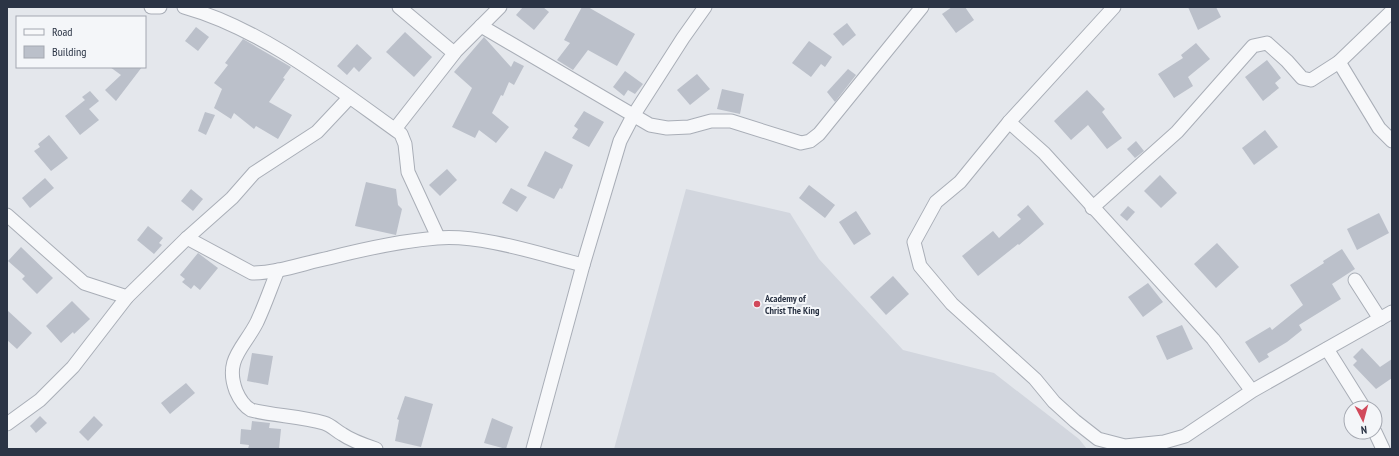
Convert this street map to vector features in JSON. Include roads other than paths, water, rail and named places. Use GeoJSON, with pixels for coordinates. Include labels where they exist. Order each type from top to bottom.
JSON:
{"type":"FeatureCollection","features":[{"type":"Feature","properties":{"kind":"street"},"geometry":{"type":"LineString","coordinates":[[151,7],[160,7]]}},
{"type":"Feature","properties":{"kind":"street"},"geometry":{"type":"LineString","coordinates":[[184,7],[227,22],[305,67],[401,134],[405,144],[408,172],[438,237]]}},
{"type":"Feature","properties":{"kind":"street"},"geometry":{"type":"LineString","coordinates":[[399,7],[454,53]]}},
{"type":"Feature","properties":{"kind":"street"},"geometry":{"type":"LineString","coordinates":[[533,449],[583,265],[620,141],[633,116],[682,38],[705,7]]}},
{"type":"Feature","properties":{"kind":"street"},"geometry":{"type":"LineString","coordinates":[[481,26],[650,125],[667,128],[690,127],[721,120],[731,121],[801,143],[810,141],[819,134],[922,7]]}},
{"type":"Feature","properties":{"kind":"street"},"geometry":{"type":"LineString","coordinates":[[1114,7],[1009,122],[960,182],[936,202],[914,242],[920,266],[952,304],[1035,379],[1054,402],[1098,440],[1125,446],[1164,442],[1185,436],[1252,391],[1392,312]]}},
{"type":"Feature","properties":{"kind":"street"},"geometry":{"type":"LineString","coordinates":[[394,129],[454,53],[498,8]]}},
{"type":"Feature","properties":{"kind":"street"},"geometry":{"type":"LineString","coordinates":[[1092,208],[1177,132],[1253,46],[1267,43],[1287,60],[1302,78],[1311,80],[1339,62],[1392,11]]}},
{"type":"Feature","properties":{"kind":"street"},"geometry":{"type":"LineString","coordinates":[[1339,62],[1379,128],[1392,141]]}},
{"type":"Feature","properties":{"kind":"street"},"geometry":{"type":"LineString","coordinates":[[7,424],[40,400],[72,367],[127,297],[187,238],[232,198],[254,173],[317,132],[349,98]]}},
{"type":"Feature","properties":{"kind":"street"},"geometry":{"type":"LineString","coordinates":[[1009,122],[1044,154],[1213,339],[1252,391]]}},
{"type":"Feature","properties":{"kind":"street"},"geometry":{"type":"LineString","coordinates":[[7,215],[84,282],[96,288],[127,297]]}},
{"type":"Feature","properties":{"kind":"street"},"geometry":{"type":"LineString","coordinates":[[187,238],[252,273],[278,270],[384,245],[438,237],[479,240],[583,265]]}},
{"type":"Feature","properties":{"kind":"street"},"geometry":{"type":"LineString","coordinates":[[278,270],[257,321],[234,358],[231,370],[237,394],[246,408],[251,410],[294,416],[324,423],[332,426],[341,434],[361,444],[376,449]]}},
{"type":"Feature","properties":{"kind":"street"},"geometry":{"type":"LineString","coordinates":[[1355,280],[1380,319]]}},
{"type":"Feature","properties":{"kind":"street"},"geometry":{"type":"LineString","coordinates":[[1327,349],[1359,400]]}},
{"type":"Feature","properties":{"kind":"place","name":"Academy of Christ The King"},"geometry":{"type":"Point","coordinates":[757,304]}}]}
